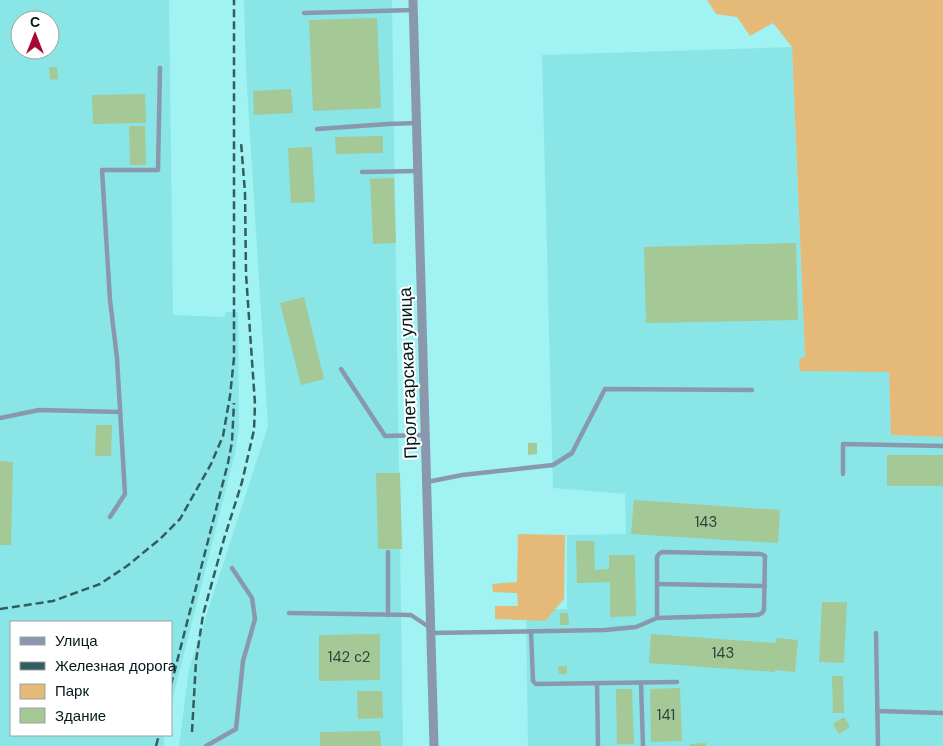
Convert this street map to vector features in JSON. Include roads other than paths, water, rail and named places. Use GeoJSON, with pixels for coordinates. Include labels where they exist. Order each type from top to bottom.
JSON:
{"type":"FeatureCollection","features":[{"type":"Feature","properties":{"kind":"street","name":"Пролетарская улица"},"geometry":{"type":"LineString","coordinates":[[413,5],[434,746]]}},
{"type":"Feature","properties":{"kind":"lane"},"geometry":{"type":"LineString","coordinates":[[304,13],[413,5]]}},
{"type":"Feature","properties":{"kind":"lane"},"geometry":{"type":"LineString","coordinates":[[110,517],[126,494],[117,358],[110,300],[102,170],[158,170],[160,68]]}},
{"type":"Feature","properties":{"kind":"lane"},"geometry":{"type":"LineString","coordinates":[[317,129],[417,123]]}},
{"type":"Feature","properties":{"kind":"lane"},"geometry":{"type":"LineString","coordinates":[[362,172],[418,171]]}},
{"type":"Feature","properties":{"kind":"lane"},"geometry":{"type":"LineString","coordinates":[[341,370],[386,436],[426,436]]}},
{"type":"Feature","properties":{"kind":"lane"},"geometry":{"type":"LineString","coordinates":[[427,482],[462,475],[553,465],[572,453],[605,389],[752,390]]}},
{"type":"Feature","properties":{"kind":"lane"},"geometry":{"type":"LineString","coordinates":[[0,418],[40,410],[120,412]]}},
{"type":"Feature","properties":{"kind":"lane"},"geometry":{"type":"LineString","coordinates":[[843,474],[843,444],[943,446]]}},
{"type":"Feature","properties":{"kind":"lane"},"geometry":{"type":"LineString","coordinates":[[388,552],[388,615]]}},
{"type":"Feature","properties":{"kind":"lane"},"geometry":{"type":"LineString","coordinates":[[289,613],[411,615],[431,630],[530,631],[636,627],[658,618],[758,615],[764,610],[764,556],[760,554],[662,552],[657,557],[658,618]]}},
{"type":"Feature","properties":{"kind":"lane"},"geometry":{"type":"LineString","coordinates":[[206,746],[236,729],[243,661],[255,619],[252,598],[232,568]]}},
{"type":"Feature","properties":{"kind":"lane"},"geometry":{"type":"LineString","coordinates":[[657,584],[765,586]]}},
{"type":"Feature","properties":{"kind":"lane"},"geometry":{"type":"LineString","coordinates":[[530,631],[534,683],[678,682]]}},
{"type":"Feature","properties":{"kind":"lane"},"geometry":{"type":"LineString","coordinates":[[876,633],[878,746]]}},
{"type":"Feature","properties":{"kind":"lane"},"geometry":{"type":"LineString","coordinates":[[597,683],[598,746]]}},
{"type":"Feature","properties":{"kind":"lane"},"geometry":{"type":"LineString","coordinates":[[641,683],[643,746]]}},
{"type":"Feature","properties":{"kind":"lane"},"geometry":{"type":"LineString","coordinates":[[877,711],[943,713]]}},
{"type":"Feature","properties":{"kind":"railway"},"geometry":{"type":"LineString","coordinates":[[0,609],[53,601],[100,584],[127,566],[160,539],[180,519],[211,464],[223,436],[234,358],[234,0]]}},
{"type":"Feature","properties":{"kind":"railway"},"geometry":{"type":"LineString","coordinates":[[192,732],[196,661],[203,615],[242,482],[254,430],[255,404],[246,274],[245,193],[241,142]]}},
{"type":"Feature","properties":{"kind":"railway"},"geometry":{"type":"LineString","coordinates":[[172,681],[228,463],[232,442],[234,403]]}},
{"type":"Feature","properties":{"kind":"railway"},"geometry":{"type":"LineString","coordinates":[[156,746],[159,736]]}}]}
